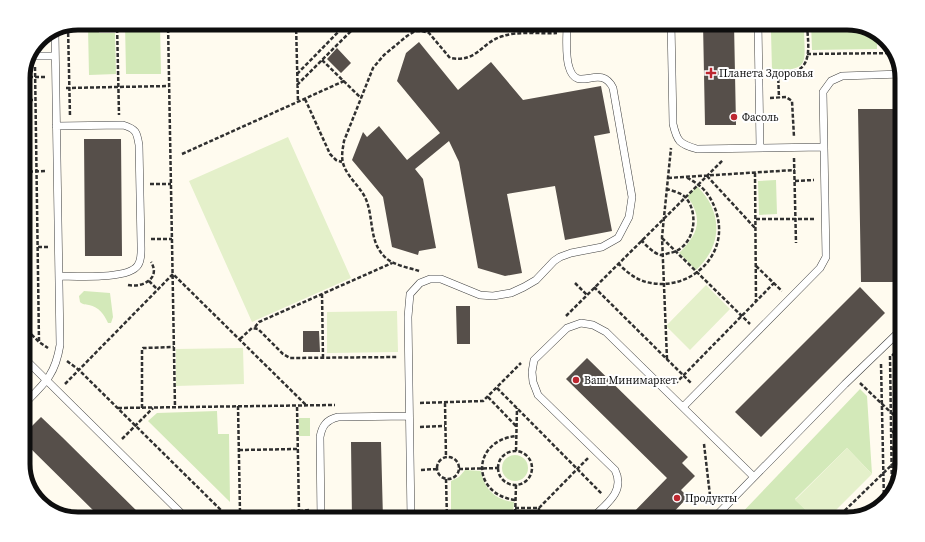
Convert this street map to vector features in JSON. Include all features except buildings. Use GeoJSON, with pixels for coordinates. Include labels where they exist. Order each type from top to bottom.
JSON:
{"type":"FeatureCollection","features":[{"type":"Feature","properties":{"kind":"lane"},"geometry":{"type":"LineString","coordinates":[[671,30],[673,124],[676,137],[685,146],[697,149],[824,147]]}},
{"type":"Feature","properties":{"kind":"lane"},"geometry":{"type":"LineString","coordinates":[[758,30],[760,148]]}},
{"type":"Feature","properties":{"kind":"lane"},"geometry":{"type":"LineString","coordinates":[[411,512],[408,357],[408,317],[410,294],[420,283],[430,279],[441,279],[480,295],[492,296],[511,292],[536,280],[554,261],[560,257],[571,253],[602,247],[608,244],[618,238],[626,225],[632,206],[631,188],[613,88],[610,81],[604,78],[580,79],[571,72],[568,66],[567,33]]}},
{"type":"Feature","properties":{"kind":"lane"},"geometry":{"type":"LineString","coordinates":[[30,398],[47,381],[56,364],[60,345],[55,36]]}},
{"type":"Feature","properties":{"kind":"lane"},"geometry":{"type":"LineString","coordinates":[[36,56],[55,56]]}},
{"type":"Feature","properties":{"kind":"lane"},"geometry":{"type":"LineString","coordinates":[[682,407],[824,263],[826,257],[823,92],[831,82],[842,76],[853,74],[895,74]]}},
{"type":"Feature","properties":{"kind":"lane"},"geometry":{"type":"LineString","coordinates":[[56,126],[119,125],[132,128],[138,134],[140,184],[141,255],[138,266],[131,272],[120,275],[59,276]]}},
{"type":"Feature","properties":{"kind":"lane"},"geometry":{"type":"LineString","coordinates":[[598,512],[616,493],[619,486],[619,478],[615,470],[538,395],[533,382],[532,372],[534,360],[567,328],[581,324],[593,324],[606,332],[754,477]]}},
{"type":"Feature","properties":{"kind":"lane"},"geometry":{"type":"LineString","coordinates":[[720,512],[895,337]]}},
{"type":"Feature","properties":{"kind":"lane"},"geometry":{"type":"LineString","coordinates":[[30,364],[180,512]]}},
{"type":"Feature","properties":{"kind":"lane"},"geometry":{"type":"LineString","coordinates":[[321,512],[320,437],[322,428],[326,422],[332,418],[338,417],[409,416]]}},
{"type":"Feature","properties":{"kind":"path"},"geometry":{"type":"LineString","coordinates":[[117,30],[119,125]]}},
{"type":"Feature","properties":{"kind":"path"},"geometry":{"type":"LineString","coordinates":[[168,30],[175,407]]}},
{"type":"Feature","properties":{"kind":"path"},"geometry":{"type":"LineString","coordinates":[[296,30],[298,102]]}},
{"type":"Feature","properties":{"kind":"path"},"geometry":{"type":"LineString","coordinates":[[297,74],[340,30]]}},
{"type":"Feature","properties":{"kind":"path"},"geometry":{"type":"LineString","coordinates":[[297,85],[352,30]]}},
{"type":"Feature","properties":{"kind":"path"},"geometry":{"type":"LineString","coordinates":[[420,272],[393,263],[383,256],[374,238],[367,202],[363,194],[347,174],[342,162],[344,141],[373,68],[378,61],[414,31],[422,30],[429,33],[450,58],[458,59],[474,55],[488,44],[503,36],[512,34],[567,33]]}},
{"type":"Feature","properties":{"kind":"path"},"geometry":{"type":"LineString","coordinates":[[759,73],[797,71],[803,67],[806,62],[807,54],[807,30]]}},
{"type":"Feature","properties":{"kind":"path"},"geometry":{"type":"LineString","coordinates":[[68,31],[70,126]]}},
{"type":"Feature","properties":{"kind":"path"},"geometry":{"type":"LineString","coordinates":[[807,54],[888,53]]}},
{"type":"Feature","properties":{"kind":"path"},"geometry":{"type":"LineString","coordinates":[[322,60],[361,98]]}},
{"type":"Feature","properties":{"kind":"path"},"geometry":{"type":"LineString","coordinates":[[30,333],[39,342],[37,172],[34,61]]}},
{"type":"Feature","properties":{"kind":"path"},"geometry":{"type":"LineString","coordinates":[[778,73],[779,98]]}},
{"type":"Feature","properties":{"kind":"path"},"geometry":{"type":"LineString","coordinates":[[30,77],[55,76]]}},
{"type":"Feature","properties":{"kind":"path"},"geometry":{"type":"LineString","coordinates":[[182,154],[344,81]]}},
{"type":"Feature","properties":{"kind":"path"},"geometry":{"type":"LineString","coordinates":[[56,88],[169,86]]}},
{"type":"Feature","properties":{"kind":"path"},"geometry":{"type":"LineString","coordinates":[[306,99],[330,154],[336,160],[342,162]]}},
{"type":"Feature","properties":{"kind":"path"},"geometry":{"type":"LineString","coordinates":[[30,100],[35,100]]}},
{"type":"Feature","properties":{"kind":"path"},"geometry":{"type":"LineString","coordinates":[[667,359],[662,237],[671,147]]}},
{"type":"Feature","properties":{"kind":"path"},"geometry":{"type":"LineString","coordinates":[[699,390],[594,287],[734,149]]}},
{"type":"Feature","properties":{"kind":"path"},"geometry":{"type":"LineString","coordinates":[[668,178],[795,170]]}},
{"type":"Feature","properties":{"kind":"path"},"geometry":{"type":"LineString","coordinates":[[30,172],[57,171]]}},
{"type":"Feature","properties":{"kind":"path"},"geometry":{"type":"LineString","coordinates":[[755,172],[756,302]]}},
{"type":"Feature","properties":{"kind":"path"},"geometry":{"type":"LineString","coordinates":[[707,175],[756,229]]}},
{"type":"Feature","properties":{"kind":"path"},"geometry":{"type":"LineString","coordinates":[[618,263],[627,272],[638,279],[663,285],[687,279],[698,273],[706,265],[717,246],[719,223],[713,202],[706,192],[698,184],[686,177]]}},
{"type":"Feature","properties":{"kind":"path"},"geometry":{"type":"LineString","coordinates":[[795,181],[824,180]]}},
{"type":"Feature","properties":{"kind":"path"},"geometry":{"type":"LineString","coordinates":[[140,184],[171,184]]}},
{"type":"Feature","properties":{"kind":"path"},"geometry":{"type":"LineString","coordinates":[[641,240],[652,250],[662,254],[676,251],[687,240],[693,229],[692,210],[685,197],[675,191],[666,189]]}},
{"type":"Feature","properties":{"kind":"path"},"geometry":{"type":"LineString","coordinates":[[756,219],[825,218]]}},
{"type":"Feature","properties":{"kind":"path"},"geometry":{"type":"LineString","coordinates":[[662,237],[757,331]]}},
{"type":"Feature","properties":{"kind":"path"},"geometry":{"type":"LineString","coordinates":[[141,239],[172,238]]}},
{"type":"Feature","properties":{"kind":"path"},"geometry":{"type":"LineString","coordinates":[[240,340],[259,322],[393,263]]}},
{"type":"Feature","properties":{"kind":"path"},"geometry":{"type":"LineString","coordinates":[[756,266],[789,299]]}},
{"type":"Feature","properties":{"kind":"path"},"geometry":{"type":"LineString","coordinates":[[58,391],[173,274]]}},
{"type":"Feature","properties":{"kind":"path"},"geometry":{"type":"LineString","coordinates":[[173,274],[307,405]]}},
{"type":"Feature","properties":{"kind":"path"},"geometry":{"type":"LineString","coordinates":[[149,281],[158,289]]}},
{"type":"Feature","properties":{"kind":"path"},"geometry":{"type":"LineString","coordinates":[[575,283],[586,295]]}},
{"type":"Feature","properties":{"kind":"path"},"geometry":{"type":"LineString","coordinates":[[667,392],[774,283]]}},
{"type":"Feature","properties":{"kind":"path"},"geometry":{"type":"LineString","coordinates":[[322,294],[323,358]]}},
{"type":"Feature","properties":{"kind":"path"},"geometry":{"type":"LineString","coordinates":[[255,327],[287,356],[295,358],[408,357]]}},
{"type":"Feature","properties":{"kind":"path"},"geometry":{"type":"LineString","coordinates":[[142,408],[142,349],[174,347]]}},
{"type":"Feature","properties":{"kind":"path"},"geometry":{"type":"LineString","coordinates":[[892,479],[890,352],[895,357]]}},
{"type":"Feature","properties":{"kind":"path"},"geometry":{"type":"LineString","coordinates":[[881,358],[884,494]]}},
{"type":"Feature","properties":{"kind":"path"},"geometry":{"type":"LineString","coordinates":[[79,370],[223,512],[299,511],[297,405]]}},
{"type":"Feature","properties":{"kind":"path"},"geometry":{"type":"LineString","coordinates":[[854,377],[895,417]]}},
{"type":"Feature","properties":{"kind":"path"},"geometry":{"type":"LineString","coordinates":[[497,388],[609,500]]}},
{"type":"Feature","properties":{"kind":"path"},"geometry":{"type":"LineString","coordinates":[[488,397],[516,426]]}},
{"type":"Feature","properties":{"kind":"path"},"geometry":{"type":"LineString","coordinates":[[409,403],[483,401]]}},
{"type":"Feature","properties":{"kind":"path"},"geometry":{"type":"LineString","coordinates":[[445,403],[446,457]]}},
{"type":"Feature","properties":{"kind":"path"},"geometry":{"type":"LineString","coordinates":[[118,408],[338,405]]}},
{"type":"Feature","properties":{"kind":"path"},"geometry":{"type":"LineString","coordinates":[[238,406],[240,512]]}},
{"type":"Feature","properties":{"kind":"path"},"geometry":{"type":"LineString","coordinates":[[114,447],[153,408]]}},
{"type":"Feature","properties":{"kind":"path"},"geometry":{"type":"LineString","coordinates":[[516,450],[517,408]]}},
{"type":"Feature","properties":{"kind":"path"},"geometry":{"type":"LineString","coordinates":[[410,427],[445,426]]}},
{"type":"Feature","properties":{"kind":"path"},"geometry":{"type":"LineString","coordinates":[[701,426],[712,512]]}},
{"type":"Feature","properties":{"kind":"path"},"geometry":{"type":"LineString","coordinates":[[891,431],[895,434]]}},
{"type":"Feature","properties":{"kind":"path"},"geometry":{"type":"LineString","coordinates":[[516,436],[506,437],[496,441],[484,458],[482,468],[484,478],[489,487],[496,494],[505,498],[516,500]]}},
{"type":"Feature","properties":{"kind":"path"},"geometry":{"type":"LineString","coordinates":[[892,450],[895,447]]}},
{"type":"Feature","properties":{"kind":"path"},"geometry":{"type":"LineString","coordinates":[[239,450],[298,449]]}},
{"type":"Feature","properties":{"kind":"path"},"geometry":{"type":"LineString","coordinates":[[516,450],[528,456],[532,468],[531,474],[527,480],[516,485],[505,482],[499,474],[498,468],[498,462],[501,457],[516,450]]}},
{"type":"Feature","properties":{"kind":"path"},"geometry":{"type":"LineString","coordinates":[[539,512],[539,508],[595,451]]}},
{"type":"Feature","properties":{"kind":"path"},"geometry":{"type":"LineString","coordinates":[[446,457],[449,457],[457,462],[459,469],[453,478],[446,479],[439,475],[436,469],[440,460],[446,457]]}},
{"type":"Feature","properties":{"kind":"path"},"geometry":{"type":"LineString","coordinates":[[843,512],[895,462]]}},
{"type":"Feature","properties":{"kind":"path"},"geometry":{"type":"LineString","coordinates":[[459,469],[498,468]]}},
{"type":"Feature","properties":{"kind":"path"},"geometry":{"type":"LineString","coordinates":[[446,479],[447,512]]}},
{"type":"Feature","properties":{"kind":"path"},"geometry":{"type":"LineString","coordinates":[[515,512],[516,485]]}},
{"type":"Feature","properties":{"kind":"path"},"geometry":{"type":"LineString","coordinates":[[515,508],[539,508]]}},
{"type":"Feature","properties":{"kind":"green space"},"geometry":{"type":"Polygon","coordinates":[[[88,30],[98,30],[99,33],[115,33],[116,74],[89,75],[88,30]]]}},
{"type":"Feature","properties":{"kind":"green space"},"geometry":{"type":"Polygon","coordinates":[[[125,30],[160,30],[161,74],[126,74],[125,30]]]}},
{"type":"Feature","properties":{"kind":"green space"},"geometry":{"type":"Polygon","coordinates":[[[811,30],[853,30],[871,36],[877,41],[877,49],[812,50],[811,30]]]}},
{"type":"Feature","properties":{"kind":"green space"},"geometry":{"type":"Polygon","coordinates":[[[804,31],[805,51],[804,58],[799,67],[784,70],[772,70],[771,32],[804,31]]]}},
{"type":"Feature","properties":{"kind":"green space"},"geometry":{"type":"Polygon","coordinates":[[[288,137],[351,278],[252,322],[189,181],[288,137]]]}},
{"type":"Feature","properties":{"kind":"green space"},"geometry":{"type":"Polygon","coordinates":[[[776,180],[777,214],[759,215],[758,181],[776,180]]]}},
{"type":"Feature","properties":{"kind":"green space"},"geometry":{"type":"Polygon","coordinates":[[[697,186],[706,196],[712,207],[716,228],[715,239],[711,250],[696,270],[679,253],[691,240],[696,226],[696,212],[687,196],[697,186]]]}},
{"type":"Feature","properties":{"kind":"green space"},"geometry":{"type":"Polygon","coordinates":[[[706,285],[730,309],[690,350],[666,326],[706,285]]]}},
{"type":"Feature","properties":{"kind":"green space"},"geometry":{"type":"Polygon","coordinates":[[[84,291],[110,293],[113,317],[111,323],[108,323],[98,309],[80,302],[79,296],[84,291]]]}},
{"type":"Feature","properties":{"kind":"green space"},"geometry":{"type":"Polygon","coordinates":[[[397,311],[398,352],[327,353],[327,312],[397,311]]]}},
{"type":"Feature","properties":{"kind":"green space"},"geometry":{"type":"Polygon","coordinates":[[[243,348],[244,384],[176,386],[176,349],[243,348]]]}},
{"type":"Feature","properties":{"kind":"green space"},"geometry":{"type":"Polygon","coordinates":[[[860,389],[867,396],[872,474],[847,448],[795,499],[808,512],[743,512],[860,389]]]}},
{"type":"Feature","properties":{"kind":"green space"},"geometry":{"type":"Polygon","coordinates":[[[217,411],[218,434],[229,434],[230,502],[148,421],[157,413],[217,411]]]}},
{"type":"Feature","properties":{"kind":"green space"},"geometry":{"type":"Polygon","coordinates":[[[299,418],[310,418],[310,436],[299,436],[299,418]]]}},
{"type":"Feature","properties":{"kind":"green space"},"geometry":{"type":"Polygon","coordinates":[[[847,448],[872,474],[834,512],[808,512],[795,500],[847,448]]]}},
{"type":"Feature","properties":{"kind":"green space"},"geometry":{"type":"Polygon","coordinates":[[[515,455],[524,459],[528,468],[524,477],[515,481],[506,477],[502,468],[506,459],[515,455]]]}},
{"type":"Feature","properties":{"kind":"green space"},"geometry":{"type":"Polygon","coordinates":[[[465,470],[481,471],[482,477],[488,488],[496,496],[507,501],[514,502],[513,512],[451,511],[451,481],[459,477],[465,470]]]}},
{"type":"Feature","properties":{"kind":"place","name":"Планета Здоровья"},"geometry":{"type":"Point","coordinates":[711,73]}},
{"type":"Feature","properties":{"kind":"place","name":"Фасоль"},"geometry":{"type":"Point","coordinates":[734,117]}},
{"type":"Feature","properties":{"kind":"place","name":"Ваш Минимаркет"},"geometry":{"type":"Point","coordinates":[576,380]}},
{"type":"Feature","properties":{"kind":"place","name":"Продукты"},"geometry":{"type":"Point","coordinates":[677,498]}}]}
